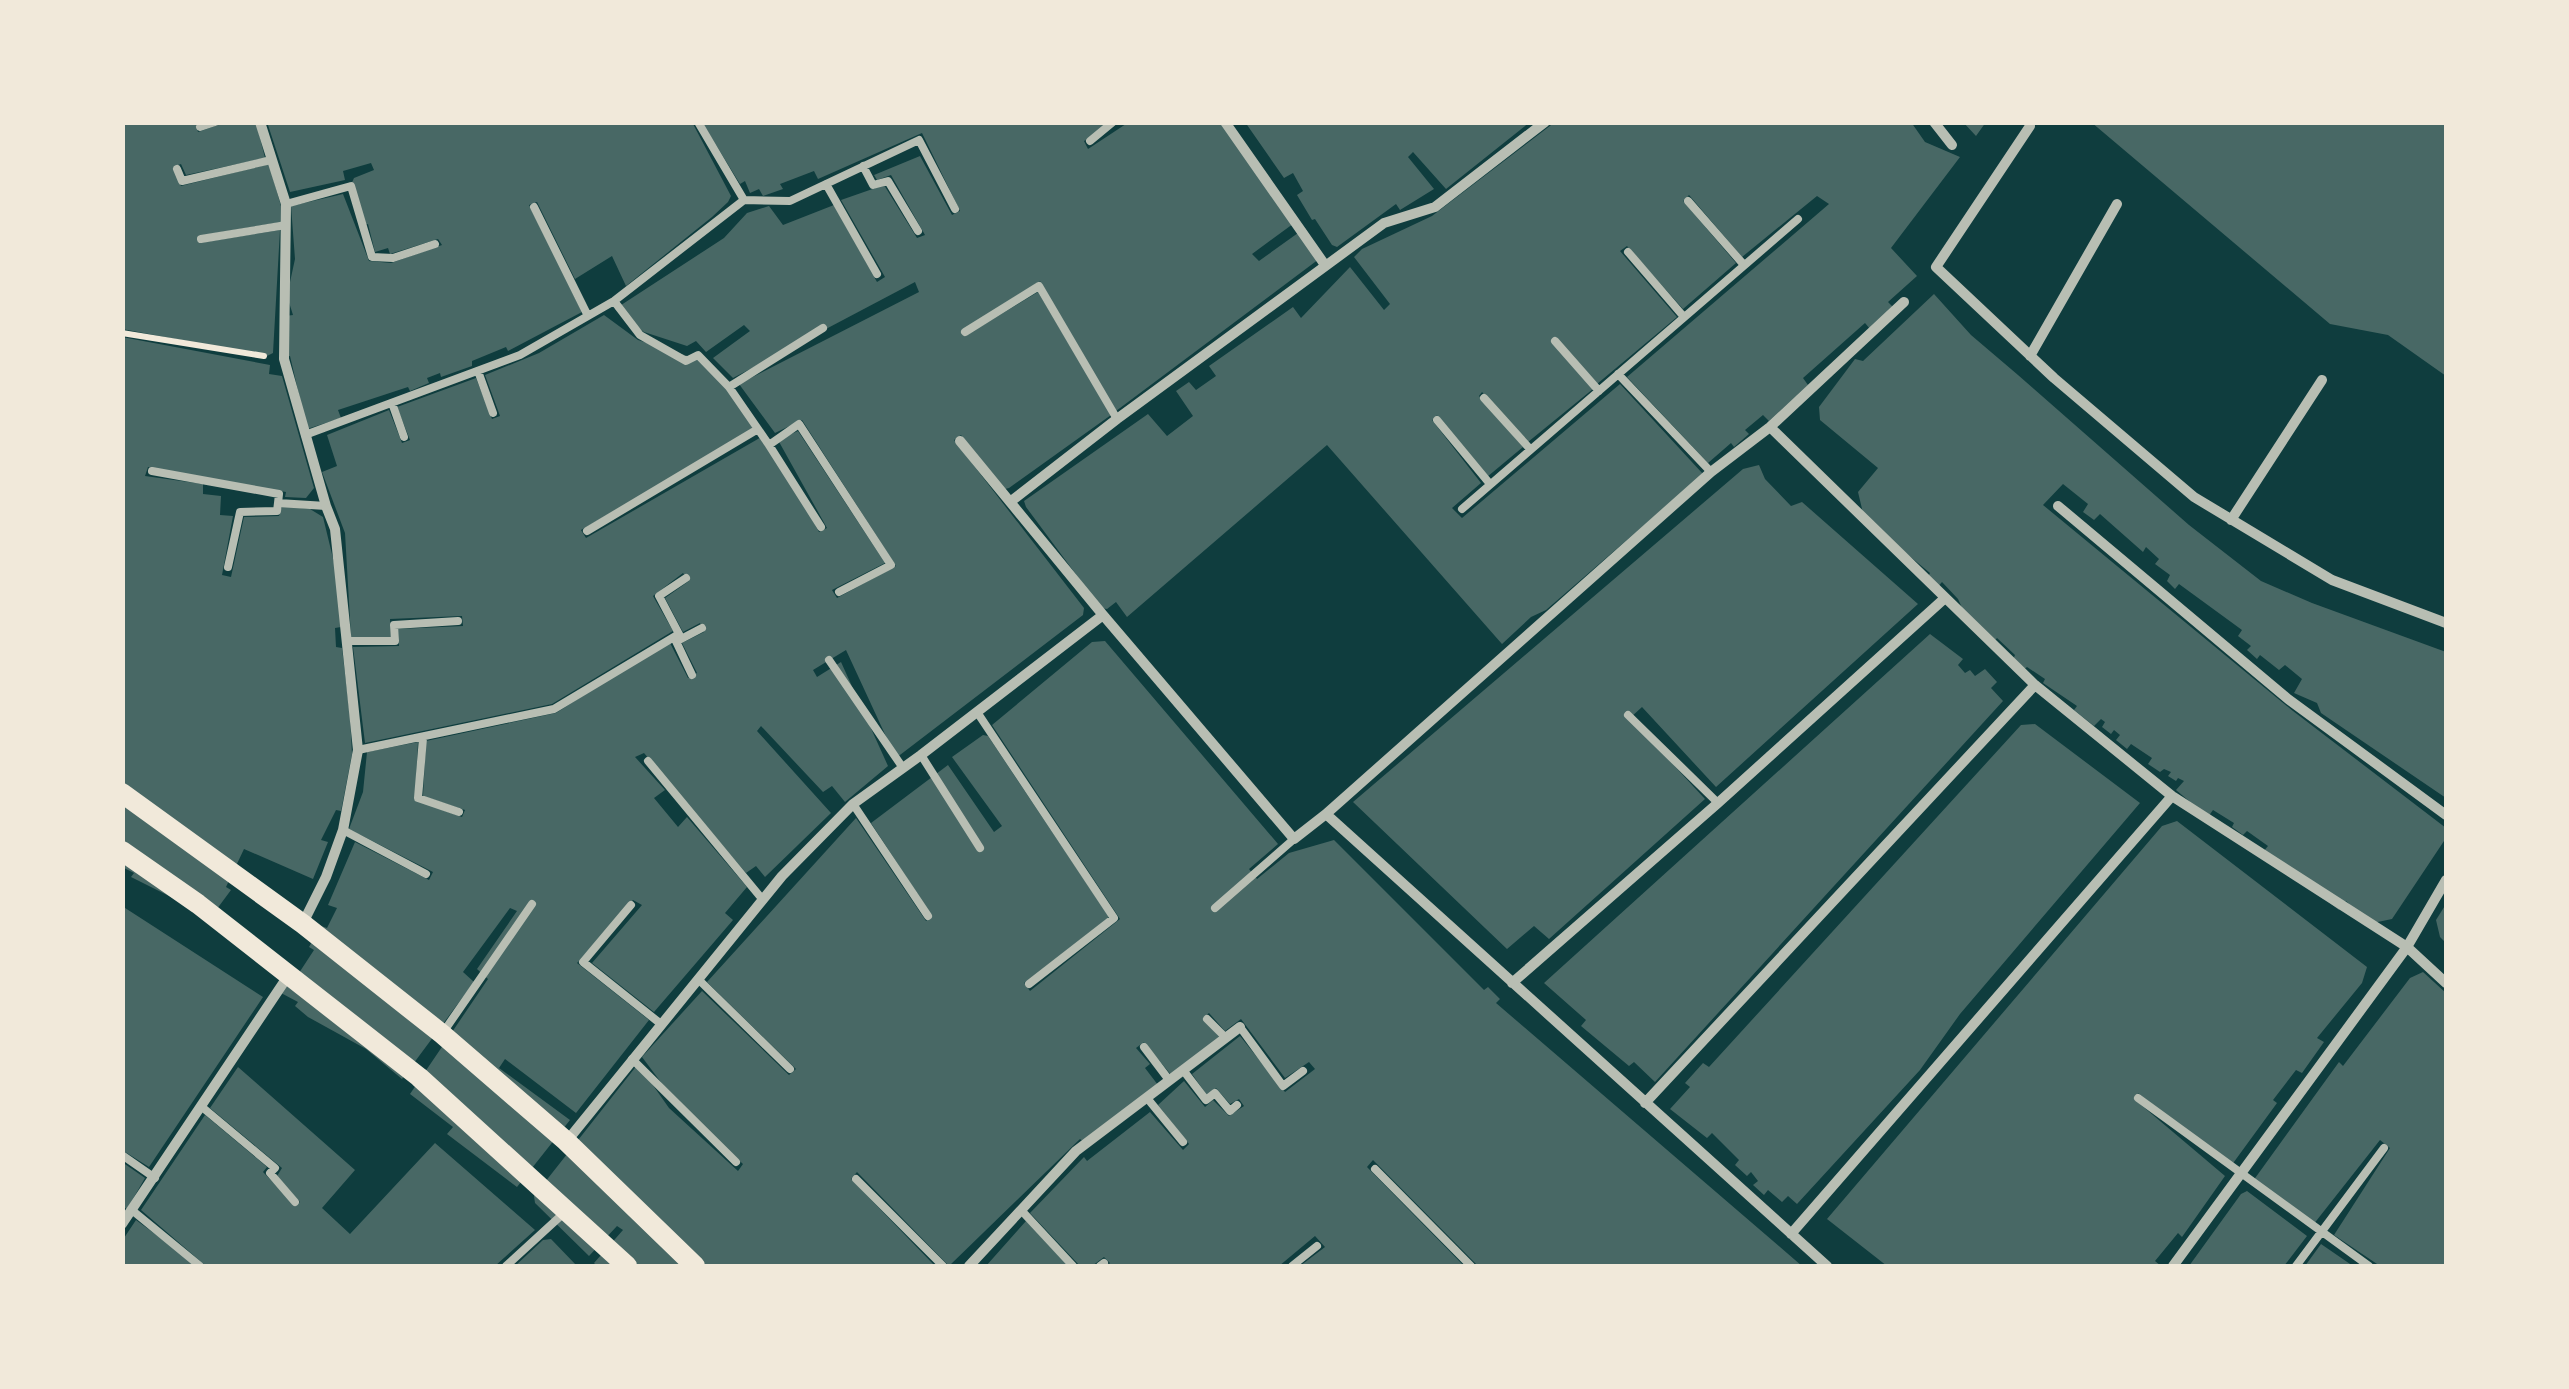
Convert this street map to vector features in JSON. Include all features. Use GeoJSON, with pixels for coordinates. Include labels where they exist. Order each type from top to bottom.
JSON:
{"type":"FeatureCollection","features":[{"type":"Feature","properties":{"kind":"main road"},"geometry":{"type":"LineString","coordinates":[[122,793],[303,924],[442,1034],[566,1141],[695,1266]]}},
{"type":"Feature","properties":{"kind":"main road"},"geometry":{"type":"LineString","coordinates":[[122,851],[198,904],[419,1077],[622,1265]]}},
{"type":"Feature","properties":{"kind":"street"},"geometry":{"type":"LineString","coordinates":[[260,122],[286,204],[284,360],[336,529],[358,750],[342,830],[326,877],[303,924]]}},
{"type":"Feature","properties":{"kind":"street"},"geometry":{"type":"LineString","coordinates":[[1225,122],[1325,265]]}},
{"type":"Feature","properties":{"kind":"street"},"geometry":{"type":"LineString","coordinates":[[1010,502],[1384,223],[1435,207],[1545,122]]}},
{"type":"Feature","properties":{"kind":"street"},"geometry":{"type":"LineString","coordinates":[[1934,122],[1952,145]]}},
{"type":"Feature","properties":{"kind":"street"},"geometry":{"type":"LineString","coordinates":[[2030,126],[1936,267],[2030,356],[2194,498],[2332,580],[2446,623]]}},
{"type":"Feature","properties":{"kind":"street"},"geometry":{"type":"LineString","coordinates":[[2030,356],[2118,204]]}},
{"type":"Feature","properties":{"kind":"street"},"geometry":{"type":"LineString","coordinates":[[960,440],[1294,839],[1711,472],[1770,428],[1904,302]]}},
{"type":"Feature","properties":{"kind":"street"},"geometry":{"type":"LineString","coordinates":[[2231,520],[2322,380]]}},
{"type":"Feature","properties":{"kind":"street"},"geometry":{"type":"LineString","coordinates":[[1770,428],[2035,685],[2172,796],[2406,946],[2446,983]]}},
{"type":"Feature","properties":{"kind":"street"},"geometry":{"type":"LineString","coordinates":[[2058,506],[2288,699],[2446,815]]}},
{"type":"Feature","properties":{"kind":"street"},"geometry":{"type":"LineString","coordinates":[[1512,983],[1945,598]]}},
{"type":"Feature","properties":{"kind":"street"},"geometry":{"type":"LineString","coordinates":[[566,1141],[782,876],[853,804],[1103,615]]}},
{"type":"Feature","properties":{"kind":"street"},"geometry":{"type":"LineString","coordinates":[[1645,1103],[2035,685]]}},
{"type":"Feature","properties":{"kind":"street"},"geometry":{"type":"LineString","coordinates":[[1791,1234],[2172,796]]}},
{"type":"Feature","properties":{"kind":"street"},"geometry":{"type":"LineString","coordinates":[[1326,814],[1827,1266]]}},
{"type":"Feature","properties":{"kind":"street"},"geometry":{"type":"LineString","coordinates":[[2173,1266],[2406,946],[2446,880]]}},
{"type":"Feature","properties":{"kind":"street"},"geometry":{"type":"LineString","coordinates":[[122,1224],[289,974]]}},
{"type":"Feature","properties":{"kind":"street"},"geometry":{"type":"LineString","coordinates":[[969,1266],[1076,1151],[1240,1027]]}},
{"type":"Feature","properties":{"kind":"lane"},"geometry":{"type":"LineString","coordinates":[[200,127],[215,122]]}},
{"type":"Feature","properties":{"kind":"lane"},"geometry":{"type":"LineString","coordinates":[[698,122],[744,200]]}},
{"type":"Feature","properties":{"kind":"lane"},"geometry":{"type":"LineString","coordinates":[[1090,141],[1113,122]]}},
{"type":"Feature","properties":{"kind":"lane"},"geometry":{"type":"LineString","coordinates":[[305,434],[520,355],[614,302],[744,200],[790,201],[919,140],[955,209]]}},
{"type":"Feature","properties":{"kind":"lane"},"geometry":{"type":"LineString","coordinates":[[178,169],[182,181],[271,160]]}},
{"type":"Feature","properties":{"kind":"lane"},"geometry":{"type":"LineString","coordinates":[[863,166],[874,185],[888,181],[918,232]]}},
{"type":"Feature","properties":{"kind":"lane"},"geometry":{"type":"LineString","coordinates":[[826,184],[877,274]]}},
{"type":"Feature","properties":{"kind":"lane"},"geometry":{"type":"LineString","coordinates":[[286,204],[351,186],[372,257],[393,258],[435,244]]}},
{"type":"Feature","properties":{"kind":"lane"},"geometry":{"type":"LineString","coordinates":[[1688,201],[1744,266]]}},
{"type":"Feature","properties":{"kind":"lane"},"geometry":{"type":"LineString","coordinates":[[534,207],[588,316]]}},
{"type":"Feature","properties":{"kind":"lane"},"geometry":{"type":"LineString","coordinates":[[1462,509],[1798,219]]}},
{"type":"Feature","properties":{"kind":"lane"},"geometry":{"type":"LineString","coordinates":[[202,240],[286,225]]}},
{"type":"Feature","properties":{"kind":"lane"},"geometry":{"type":"LineString","coordinates":[[1628,252],[1684,317]]}},
{"type":"Feature","properties":{"kind":"lane"},"geometry":{"type":"LineString","coordinates":[[965,332],[1039,286],[1117,419]]}},
{"type":"Feature","properties":{"kind":"lane"},"geometry":{"type":"LineString","coordinates":[[614,302],[640,336],[686,361],[698,355],[730,387],[821,527]]}},
{"type":"Feature","properties":{"kind":"lane"},"geometry":{"type":"LineString","coordinates":[[730,387],[823,328]]}},
{"type":"Feature","properties":{"kind":"lane"},"geometry":{"type":"LineString","coordinates":[[1555,340],[1599,391]]}},
{"type":"Feature","properties":{"kind":"lane"},"geometry":{"type":"LineString","coordinates":[[478,371],[493,413]]}},
{"type":"Feature","properties":{"kind":"lane"},"geometry":{"type":"LineString","coordinates":[[1618,374],[1711,472]]}},
{"type":"Feature","properties":{"kind":"lane"},"geometry":{"type":"LineString","coordinates":[[1484,398],[1530,449]]}},
{"type":"Feature","properties":{"kind":"lane"},"geometry":{"type":"LineString","coordinates":[[392,403],[404,437]]}},
{"type":"Feature","properties":{"kind":"lane"},"geometry":{"type":"LineString","coordinates":[[1437,420],[1490,484]]}},
{"type":"Feature","properties":{"kind":"lane"},"geometry":{"type":"LineString","coordinates":[[769,445],[799,424],[891,565],[839,592]]}},
{"type":"Feature","properties":{"kind":"lane"},"geometry":{"type":"LineString","coordinates":[[588,530],[758,430]]}},
{"type":"Feature","properties":{"kind":"lane"},"geometry":{"type":"LineString","coordinates":[[152,471],[279,494],[277,511],[240,512],[228,567]]}},
{"type":"Feature","properties":{"kind":"lane"},"geometry":{"type":"LineString","coordinates":[[278,503],[326,506]]}},
{"type":"Feature","properties":{"kind":"lane"},"geometry":{"type":"LineString","coordinates":[[686,578],[659,596],[692,675]]}},
{"type":"Feature","properties":{"kind":"lane"},"geometry":{"type":"LineString","coordinates":[[346,640],[395,641],[394,625],[458,621]]}},
{"type":"Feature","properties":{"kind":"lane"},"geometry":{"type":"LineString","coordinates":[[677,636],[682,639],[702,628]]}},
{"type":"Feature","properties":{"kind":"lane"},"geometry":{"type":"LineString","coordinates":[[358,750],[554,709],[677,636]]}},
{"type":"Feature","properties":{"kind":"lane"},"geometry":{"type":"LineString","coordinates":[[830,660],[903,768]]}},
{"type":"Feature","properties":{"kind":"lane"},"geometry":{"type":"LineString","coordinates":[[977,712],[1114,918],[1029,984]]}},
{"type":"Feature","properties":{"kind":"lane"},"geometry":{"type":"LineString","coordinates":[[1628,715],[1718,803]]}},
{"type":"Feature","properties":{"kind":"lane"},"geometry":{"type":"LineString","coordinates":[[423,738],[418,798],[459,812]]}},
{"type":"Feature","properties":{"kind":"lane"},"geometry":{"type":"LineString","coordinates":[[921,755],[980,848]]}},
{"type":"Feature","properties":{"kind":"lane"},"geometry":{"type":"LineString","coordinates":[[648,761],[763,900]]}},
{"type":"Feature","properties":{"kind":"lane"},"geometry":{"type":"LineString","coordinates":[[853,804],[928,916]]}},
{"type":"Feature","properties":{"kind":"lane"},"geometry":{"type":"LineString","coordinates":[[342,830],[426,874]]}},
{"type":"Feature","properties":{"kind":"lane"},"geometry":{"type":"LineString","coordinates":[[1215,908],[1294,839]]}},
{"type":"Feature","properties":{"kind":"lane"},"geometry":{"type":"LineString","coordinates":[[442,1034],[532,904]]}},
{"type":"Feature","properties":{"kind":"lane"},"geometry":{"type":"LineString","coordinates":[[632,905],[582,962],[661,1024]]}},
{"type":"Feature","properties":{"kind":"lane"},"geometry":{"type":"LineString","coordinates":[[698,979],[790,1069]]}},
{"type":"Feature","properties":{"kind":"lane"},"geometry":{"type":"LineString","coordinates":[[1207,1019],[1226,1038]]}},
{"type":"Feature","properties":{"kind":"lane"},"geometry":{"type":"LineString","coordinates":[[1240,1027],[1284,1086],[1303,1071]]}},
{"type":"Feature","properties":{"kind":"lane"},"geometry":{"type":"LineString","coordinates":[[1144,1047],[1169,1080]]}},
{"type":"Feature","properties":{"kind":"lane"},"geometry":{"type":"LineString","coordinates":[[632,1060],[736,1162]]}},
{"type":"Feature","properties":{"kind":"lane"},"geometry":{"type":"LineString","coordinates":[[1183,1070],[1206,1100],[1215,1094],[1230,1110],[1237,1105]]}},
{"type":"Feature","properties":{"kind":"lane"},"geometry":{"type":"LineString","coordinates":[[1146,1098],[1183,1142]]}},
{"type":"Feature","properties":{"kind":"lane"},"geometry":{"type":"LineString","coordinates":[[2138,1098],[2369,1266]]}},
{"type":"Feature","properties":{"kind":"lane"},"geometry":{"type":"LineString","coordinates":[[202,1106],[275,1168],[270,1173],[296,1202]]}},
{"type":"Feature","properties":{"kind":"lane"},"geometry":{"type":"LineString","coordinates":[[2296,1266],[2384,1148]]}},
{"type":"Feature","properties":{"kind":"lane"},"geometry":{"type":"LineString","coordinates":[[122,1156],[155,1178]]}},
{"type":"Feature","properties":{"kind":"lane"},"geometry":{"type":"LineString","coordinates":[[1374,1169],[1471,1266]]}},
{"type":"Feature","properties":{"kind":"lane"},"geometry":{"type":"LineString","coordinates":[[856,1178],[942,1266]]}},
{"type":"Feature","properties":{"kind":"lane"},"geometry":{"type":"LineString","coordinates":[[506,1266],[566,1210]]}},
{"type":"Feature","properties":{"kind":"lane"},"geometry":{"type":"LineString","coordinates":[[1021,1210],[1073,1266]]}},
{"type":"Feature","properties":{"kind":"lane"},"geometry":{"type":"LineString","coordinates":[[132,1211],[200,1266]]}},
{"type":"Feature","properties":{"kind":"lane"},"geometry":{"type":"LineString","coordinates":[[1292,1266],[1316,1246]]}},
{"type":"Feature","properties":{"kind":"path"},"geometry":{"type":"LineString","coordinates":[[122,333],[284,360]]}},
{"type":"Feature","properties":{"kind":"building"},"geometry":{"type":"Polygon","coordinates":[[[122,122],[195,122],[198,132],[227,122],[256,122],[265,158],[186,175],[181,164],[173,167],[181,186],[269,164],[281,206],[281,222],[198,236],[199,243],[280,230],[273,353],[267,356],[122,329],[122,122]]]}},
{"type":"Feature","properties":{"kind":"building"},"geometry":{"type":"Polygon","coordinates":[[[267,122],[692,122],[731,196],[712,217],[626,286],[612,256],[575,279],[537,202],[529,205],[582,312],[508,351],[506,347],[472,361],[472,366],[427,378],[429,383],[410,391],[408,387],[338,410],[341,418],[307,429],[290,356],[284,356],[285,316],[293,315],[287,296],[295,259],[291,206],[343,194],[369,261],[391,263],[442,245],[438,239],[390,254],[388,248],[375,252],[368,224],[364,225],[349,189],[354,178],[374,170],[371,163],[343,171],[345,180],[290,192],[267,122]]]}},
{"type":"Feature","properties":{"kind":"building"},"geometry":{"type":"Polygon","coordinates":[[[702,122],[1112,122],[1084,141],[1088,149],[1129,122],[1225,122],[1297,221],[1252,254],[1259,261],[1305,228],[1323,256],[1116,411],[1040,281],[962,330],[965,336],[1038,292],[1111,415],[1001,490],[961,435],[954,440],[1084,608],[1083,615],[896,758],[846,650],[813,670],[817,677],[841,662],[888,766],[845,802],[832,786],[823,792],[761,726],[757,731],[831,813],[765,877],[756,866],[746,873],[644,753],[635,757],[665,790],[654,798],[678,827],[687,817],[747,887],[725,913],[733,920],[654,1012],[592,963],[642,905],[633,900],[577,963],[649,1020],[576,1113],[505,1059],[499,1068],[570,1120],[517,1187],[447,1134],[453,1127],[410,1094],[488,979],[477,969],[517,911],[510,908],[463,972],[474,982],[402,1079],[366,1049],[308,1017],[295,1006],[298,1002],[281,993],[289,973],[297,976],[314,950],[309,947],[321,926],[327,928],[337,908],[328,905],[355,842],[429,880],[433,872],[349,829],[363,792],[367,752],[418,742],[415,800],[462,817],[465,810],[423,796],[426,741],[556,713],[669,641],[688,678],[697,673],[682,643],[704,632],[700,623],[683,632],[665,598],[689,581],[683,573],[653,596],[673,631],[552,704],[365,743],[353,647],[399,646],[398,629],[463,626],[462,616],[390,619],[391,637],[351,637],[345,533],[322,472],[337,466],[327,435],[389,410],[402,443],[410,440],[397,407],[476,378],[492,419],[500,416],[485,375],[539,353],[604,315],[638,340],[703,361],[735,392],[757,429],[581,530],[586,538],[765,435],[819,532],[827,528],[778,440],[798,431],[885,563],[832,590],[837,598],[896,566],[802,420],[775,433],[739,384],[919,292],[915,282],[733,378],[713,358],[750,331],[744,325],[706,352],[696,341],[687,346],[644,332],[615,309],[724,238],[747,213],[769,206],[783,225],[834,205],[877,282],[885,277],[841,200],[884,185],[917,238],[925,235],[891,175],[877,180],[874,175],[920,156],[952,215],[960,211],[922,133],[818,179],[814,171],[780,184],[783,189],[763,196],[759,189],[750,193],[745,181],[740,184],[702,122]]]}},
{"type":"Feature","properties":{"kind":"building"},"geometry":{"type":"Polygon","coordinates":[[[1245,122],[1530,122],[1446,189],[1413,152],[1408,157],[1434,189],[1400,210],[1396,204],[1337,247],[1312,220],[1297,195],[1303,191],[1293,173],[1284,178],[1245,122]]]}},
{"type":"Feature","properties":{"kind":"building"},"geometry":{"type":"Polygon","coordinates":[[[1555,122],[1911,122],[1925,142],[1960,157],[1891,248],[1917,276],[1888,302],[1894,308],[1870,329],[1865,323],[1803,378],[1808,385],[1769,421],[1763,415],[1745,430],[1749,434],[1734,447],[1731,443],[1708,463],[1627,377],[1829,204],[1817,196],[1742,257],[1689,195],[1683,201],[1736,263],[1683,309],[1627,246],[1620,251],[1677,317],[1597,384],[1556,337],[1551,341],[1593,389],[1528,442],[1482,392],[1479,396],[1523,447],[1487,477],[1437,415],[1432,420],[1481,483],[1452,508],[1462,518],[1620,384],[1703,474],[1502,644],[1327,445],[1127,617],[1116,602],[1107,609],[1101,608],[1024,501],[1148,414],[1167,436],[1193,416],[1176,391],[1189,382],[1196,390],[1216,376],[1209,366],[1293,307],[1301,318],[1350,267],[1384,310],[1390,304],[1354,257],[1362,249],[1432,216],[1555,122]]]}},
{"type":"Feature","properties":{"kind":"building"},"geometry":{"type":"Polygon","coordinates":[[[1963,122],[1986,122],[1976,136],[1963,122]]]}},
{"type":"Feature","properties":{"kind":"building"},"geometry":{"type":"Polygon","coordinates":[[[2091,122],[2446,122],[2446,376],[2388,335],[2330,324],[2091,122]]]}},
{"type":"Feature","properties":{"kind":"building"},"geometry":{"type":"Polygon","coordinates":[[[1934,294],[1971,335],[2189,525],[2261,581],[2446,652],[2446,798],[2321,713],[2317,703],[2294,693],[2302,679],[2285,665],[2279,670],[2260,655],[2257,659],[2247,650],[2251,646],[2238,636],[2242,630],[2179,584],[2175,589],[2167,581],[2170,575],[2155,564],[2159,559],[2146,547],[2143,552],[2100,514],[2094,520],[2083,512],[2088,504],[2063,484],[2043,505],[2293,711],[2446,828],[2446,838],[2392,919],[2373,923],[2358,910],[2355,914],[2346,908],[2346,901],[2339,910],[2263,852],[2268,846],[2247,831],[2243,835],[2232,827],[2234,823],[2213,810],[2208,817],[2176,790],[2184,781],[2176,781],[2168,776],[2171,772],[2160,772],[2148,764],[2152,758],[2131,744],[2127,749],[2116,740],[2120,735],[2102,727],[2105,722],[2101,719],[2094,726],[2074,710],[2077,706],[2043,683],[2045,679],[2012,662],[2015,655],[1997,638],[1992,644],[1942,582],[1936,589],[1926,580],[1930,573],[1863,513],[1858,492],[1878,468],[1820,420],[1819,407],[1855,359],[1863,361],[1934,294]]]}},
{"type":"Feature","properties":{"kind":"building"},"geometry":{"type":"Polygon","coordinates":[[[122,337],[270,365],[269,374],[282,376],[314,488],[306,498],[285,497],[286,492],[148,467],[145,476],[203,484],[203,494],[221,496],[220,515],[233,516],[222,575],[231,577],[244,517],[279,516],[282,506],[310,509],[323,517],[338,579],[341,627],[335,628],[336,647],[342,648],[352,754],[341,811],[336,810],[321,840],[328,842],[313,879],[244,849],[226,887],[231,890],[211,917],[131,877],[134,873],[122,867],[122,337]]]}},
{"type":"Feature","properties":{"kind":"building"},"geometry":{"type":"Polygon","coordinates":[[[1759,465],[1765,479],[1791,506],[1802,502],[1918,604],[1716,787],[1642,707],[1630,718],[1705,799],[1549,939],[1534,926],[1507,949],[1353,802],[1743,469],[1759,465]]]}},
{"type":"Feature","properties":{"kind":"building"},"geometry":{"type":"Polygon","coordinates":[[[1930,634],[1963,659],[1958,665],[1965,673],[1970,670],[1975,676],[1985,669],[1997,682],[1991,688],[2003,701],[1655,1082],[1634,1062],[1629,1066],[1581,1026],[1586,1020],[1544,983],[1930,634]]]}},
{"type":"Feature","properties":{"kind":"building"},"geometry":{"type":"Polygon","coordinates":[[[1105,641],[1278,844],[1249,869],[1257,879],[1289,853],[1334,840],[1484,990],[1488,987],[1500,999],[1496,1003],[1802,1266],[1478,1266],[1373,1160],[1367,1167],[1464,1266],[1300,1266],[1325,1247],[1315,1236],[1279,1266],[1107,1266],[1110,1263],[1104,1257],[1092,1266],[1080,1266],[1030,1213],[1084,1157],[1087,1161],[1150,1112],[1183,1150],[1189,1144],[1158,1105],[1184,1081],[1205,1107],[1213,1100],[1229,1116],[1244,1106],[1239,1099],[1230,1104],[1216,1088],[1207,1095],[1192,1074],[1240,1036],[1285,1092],[1315,1069],[1309,1062],[1285,1078],[1241,1019],[1225,1031],[1209,1013],[1203,1018],[1220,1038],[1172,1076],[1144,1042],[1136,1048],[1150,1064],[1145,1068],[1158,1085],[1086,1144],[1080,1139],[949,1266],[857,1172],[851,1179],[935,1266],[597,1266],[594,1263],[623,1230],[617,1226],[589,1256],[535,1203],[534,1196],[638,1064],[669,1108],[738,1171],[743,1164],[675,1101],[642,1057],[702,991],[789,1075],[796,1069],[707,982],[856,818],[926,921],[932,916],[871,823],[948,765],[994,832],[1002,826],[952,757],[983,735],[988,736],[1109,917],[1024,983],[1030,991],[1120,919],[992,725],[1092,642],[1105,641]]]}},
{"type":"Feature","properties":{"kind":"building"},"geometry":{"type":"Polygon","coordinates":[[[2035,724],[2140,803],[1960,1014],[1920,1070],[1797,1204],[1788,1196],[1782,1202],[1768,1190],[1764,1195],[1753,1185],[1758,1181],[1751,1172],[1747,1176],[1735,1165],[1739,1160],[1712,1133],[1707,1138],[1670,1109],[1690,1087],[1685,1083],[1703,1063],[1709,1067],[2021,725],[2035,724]]]}},
{"type":"Feature","properties":{"kind":"building"},"geometry":{"type":"Polygon","coordinates":[[[2177,821],[2367,967],[2362,983],[2317,1038],[2324,1042],[2302,1073],[2296,1070],[2273,1100],[2277,1103],[2231,1166],[2138,1093],[2134,1099],[2225,1176],[2182,1237],[2178,1233],[2155,1261],[2161,1266],[1887,1266],[1827,1219],[2162,826],[2177,821]]]}},
{"type":"Feature","properties":{"kind":"building"},"geometry":{"type":"Polygon","coordinates":[[[2446,904],[2446,943],[2440,937],[2436,920],[2446,904]]]}},
{"type":"Feature","properties":{"kind":"building"},"geometry":{"type":"Polygon","coordinates":[[[122,906],[263,997],[149,1167],[122,1150],[122,906]]]}},
{"type":"Feature","properties":{"kind":"building"},"geometry":{"type":"Polygon","coordinates":[[[2423,972],[2446,993],[2446,1266],[2380,1266],[2334,1235],[2390,1148],[2380,1140],[2313,1225],[2253,1181],[2339,1062],[2343,1066],[2410,978],[2423,972]]]}},
{"type":"Feature","properties":{"kind":"building"},"geometry":{"type":"Polygon","coordinates":[[[238,1067],[355,1170],[322,1208],[350,1234],[435,1143],[535,1230],[495,1266],[206,1266],[141,1210],[205,1115],[267,1167],[263,1172],[296,1206],[300,1202],[277,1176],[282,1168],[210,1108],[238,1067]]]}},
{"type":"Feature","properties":{"kind":"building"},"geometry":{"type":"Polygon","coordinates":[[[122,1162],[145,1178],[127,1209],[122,1206],[122,1162]]]}},
{"type":"Feature","properties":{"kind":"building"},"geometry":{"type":"Polygon","coordinates":[[[2247,1191],[2307,1236],[2284,1266],[2189,1266],[2241,1194],[2247,1191]]]}},
{"type":"Feature","properties":{"kind":"building"},"geometry":{"type":"Polygon","coordinates":[[[136,1220],[194,1266],[122,1266],[122,1241],[136,1220]]]}},
{"type":"Feature","properties":{"kind":"building"},"geometry":{"type":"Polygon","coordinates":[[[1026,1221],[1068,1266],[986,1266],[1026,1221]]]}},
{"type":"Feature","properties":{"kind":"building"},"geometry":{"type":"Polygon","coordinates":[[[551,1239],[577,1266],[515,1266],[543,1240],[551,1239]]]}},
{"type":"Feature","properties":{"kind":"building"},"geometry":{"type":"Polygon","coordinates":[[[2321,1244],[2353,1266],[2305,1266],[2321,1244]]]}}]}
